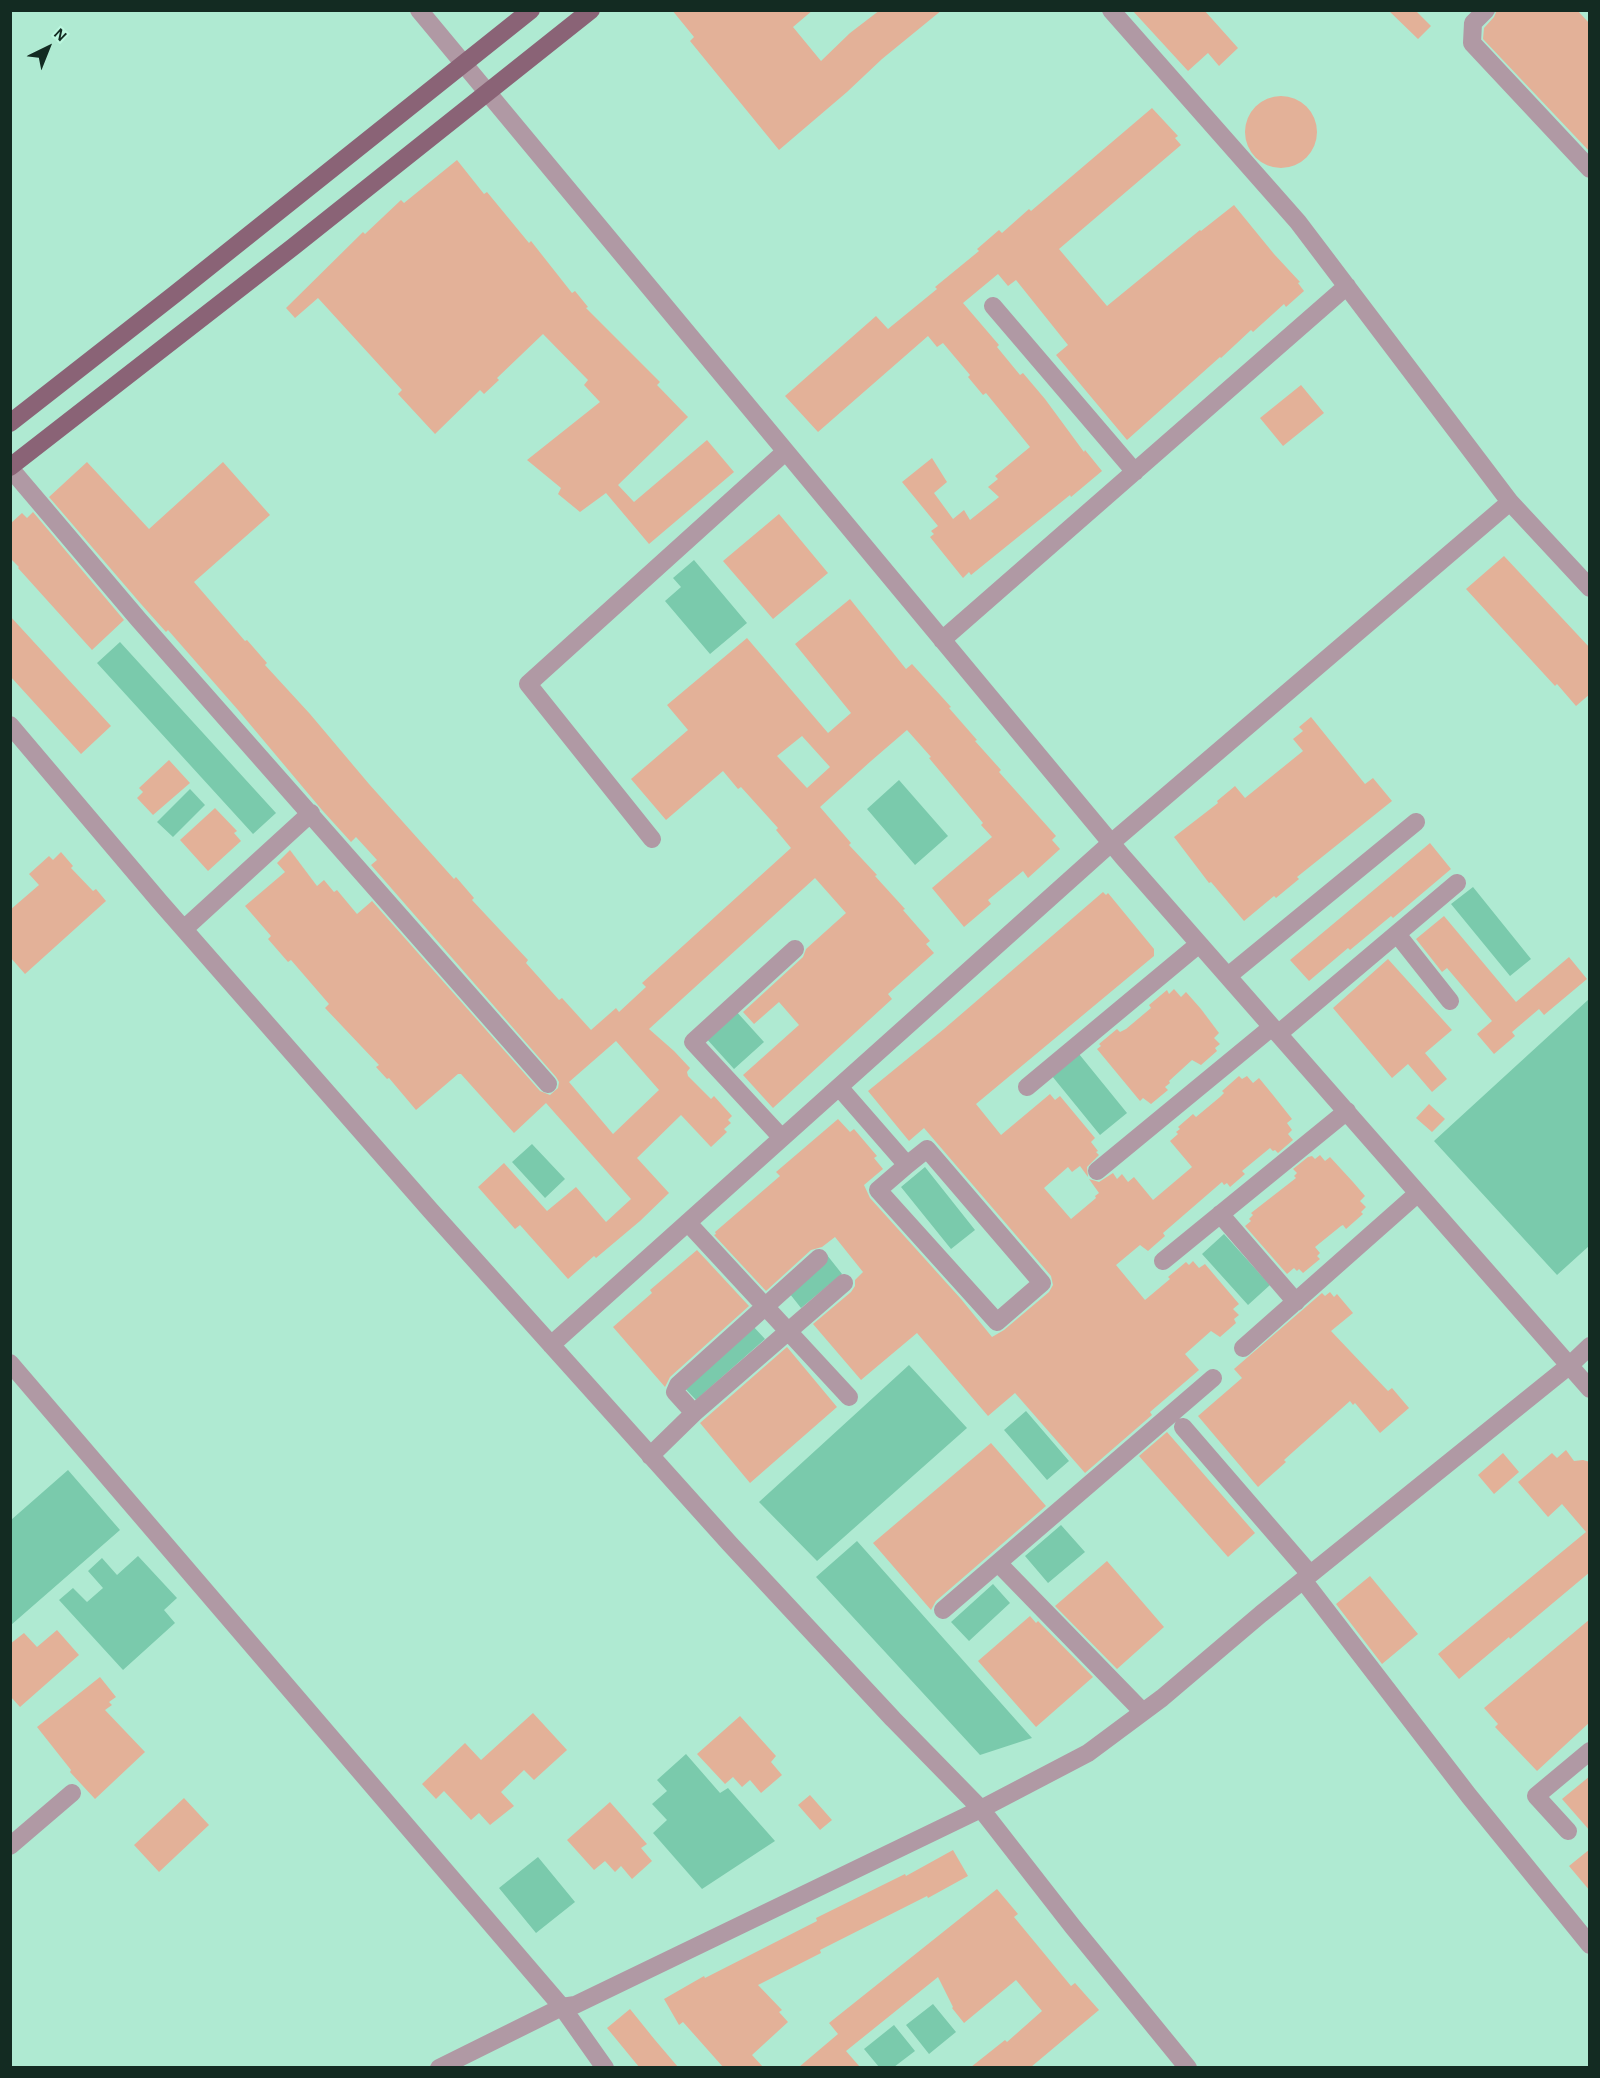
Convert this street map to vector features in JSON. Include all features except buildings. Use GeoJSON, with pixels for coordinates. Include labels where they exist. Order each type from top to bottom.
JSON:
{"type":"FeatureCollection","features":[{"type":"Feature","properties":{"kind":"main road"},"geometry":{"type":"LineString","coordinates":[[10,423],[531,10]]}},
{"type":"Feature","properties":{"kind":"main road"},"geometry":{"type":"LineString","coordinates":[[10,467],[488,94],[591,10]]}},
{"type":"Feature","properties":{"kind":"street"},"geometry":{"type":"LineString","coordinates":[[419,10],[1111,843],[1590,1389]]}},
{"type":"Feature","properties":{"kind":"street"},"geometry":{"type":"LineString","coordinates":[[1111,10],[1298,222],[1510,502],[1590,588]]}},
{"type":"Feature","properties":{"kind":"street"},"geometry":{"type":"LineString","coordinates":[[1486,10],[1473,23],[1472,44],[1590,169]]}},
{"type":"Feature","properties":{"kind":"street"},"geometry":{"type":"LineString","coordinates":[[942,640],[1347,286]]}},
{"type":"Feature","properties":{"kind":"street"},"geometry":{"type":"LineString","coordinates":[[993,306],[1135,472]]}},
{"type":"Feature","properties":{"kind":"street"},"geometry":{"type":"LineString","coordinates":[[652,839],[528,684],[785,452]]}},
{"type":"Feature","properties":{"kind":"street"},"geometry":{"type":"LineString","coordinates":[[10,467],[139,620],[548,1084]]}},
{"type":"Feature","properties":{"kind":"street"},"geometry":{"type":"LineString","coordinates":[[551,1345],[1111,843],[1510,502]]}},
{"type":"Feature","properties":{"kind":"street"},"geometry":{"type":"LineString","coordinates":[[10,724],[184,929],[650,1456],[860,1684],[981,1809],[1188,2067]]}},
{"type":"Feature","properties":{"kind":"street"},"geometry":{"type":"LineString","coordinates":[[184,929],[311,813]]}},
{"type":"Feature","properties":{"kind":"street"},"geometry":{"type":"LineString","coordinates":[[1228,976],[1416,822]]}},
{"type":"Feature","properties":{"kind":"street"},"geometry":{"type":"LineString","coordinates":[[1097,1171],[1397,934],[1457,883]]}},
{"type":"Feature","properties":{"kind":"street"},"geometry":{"type":"LineString","coordinates":[[1397,934],[1450,1001]]}},
{"type":"Feature","properties":{"kind":"street"},"geometry":{"type":"LineString","coordinates":[[1027,1087],[1199,944]]}},
{"type":"Feature","properties":{"kind":"street"},"geometry":{"type":"LineString","coordinates":[[782,1138],[693,1042],[795,949]]}},
{"type":"Feature","properties":{"kind":"street"},"geometry":{"type":"LineString","coordinates":[[839,1087],[907,1165]]}},
{"type":"Feature","properties":{"kind":"street"},"geometry":{"type":"LineString","coordinates":[[1163,1261],[1347,1111]]}},
{"type":"Feature","properties":{"kind":"street"},"geometry":{"type":"LineString","coordinates":[[927,1149],[1042,1283],[997,1322],[878,1190],[907,1165],[927,1149]]}},
{"type":"Feature","properties":{"kind":"street"},"geometry":{"type":"LineString","coordinates":[[1244,1348],[1417,1194]]}},
{"type":"Feature","properties":{"kind":"street"},"geometry":{"type":"LineString","coordinates":[[1220,1214],[1296,1302]]}},
{"type":"Feature","properties":{"kind":"street"},"geometry":{"type":"LineString","coordinates":[[688,1223],[849,1397]]}},
{"type":"Feature","properties":{"kind":"street"},"geometry":{"type":"LineString","coordinates":[[694,1413],[675,1392],[678,1385],[819,1258]]}},
{"type":"Feature","properties":{"kind":"street"},"geometry":{"type":"LineString","coordinates":[[650,1456],[694,1413],[844,1283]]}},
{"type":"Feature","properties":{"kind":"street"},"geometry":{"type":"LineString","coordinates":[[439,2067],[562,2007],[575,2005],[981,1809],[1088,1753],[1143,1712],[1306,1577],[1570,1365],[1590,1346]]}},
{"type":"Feature","properties":{"kind":"street"},"geometry":{"type":"LineString","coordinates":[[10,1363],[562,2007],[605,2067]]}},
{"type":"Feature","properties":{"kind":"street"},"geometry":{"type":"LineString","coordinates":[[942,1610],[1213,1378]]}},
{"type":"Feature","properties":{"kind":"street"},"geometry":{"type":"LineString","coordinates":[[1183,1427],[1306,1577],[1469,1796],[1590,1945]]}},
{"type":"Feature","properties":{"kind":"street"},"geometry":{"type":"LineString","coordinates":[[998,1563],[1143,1712]]}},
{"type":"Feature","properties":{"kind":"street"},"geometry":{"type":"LineString","coordinates":[[1568,1832],[1536,1796],[1590,1751]]}},
{"type":"Feature","properties":{"kind":"street"},"geometry":{"type":"LineString","coordinates":[[10,1846],[72,1794]]}},
{"type":"Feature","properties":{"kind":"green space"},"geometry":{"type":"Polygon","coordinates":[[[694,560],[747,623],[710,654],[665,601],[681,587],[673,578],[694,560]]]}},
{"type":"Feature","properties":{"kind":"green space"},"geometry":{"type":"Polygon","coordinates":[[[120,642],[276,813],[253,834],[97,663],[120,642]]]}},
{"type":"Feature","properties":{"kind":"green space"},"geometry":{"type":"Polygon","coordinates":[[[899,780],[948,836],[915,865],[867,809],[899,780]]]}},
{"type":"Feature","properties":{"kind":"green space"},"geometry":{"type":"Polygon","coordinates":[[[190,789],[205,805],[173,837],[157,822],[190,789]]]}},
{"type":"Feature","properties":{"kind":"green space"},"geometry":{"type":"Polygon","coordinates":[[[1473,887],[1531,959],[1510,976],[1451,904],[1473,887]]]}},
{"type":"Feature","properties":{"kind":"green space"},"geometry":{"type":"Polygon","coordinates":[[[1589,999],[1589,1246],[1557,1275],[1434,1141],[1589,999]]]}},
{"type":"Feature","properties":{"kind":"green space"},"geometry":{"type":"Polygon","coordinates":[[[735,1010],[764,1042],[734,1069],[705,1037],[735,1010]]]}},
{"type":"Feature","properties":{"kind":"green space"},"geometry":{"type":"Polygon","coordinates":[[[1079,1054],[1127,1113],[1100,1135],[1052,1076],[1079,1054]]]}},
{"type":"Feature","properties":{"kind":"green space"},"geometry":{"type":"Polygon","coordinates":[[[532,1144],[565,1179],[545,1198],[512,1162],[532,1144]]]}},
{"type":"Feature","properties":{"kind":"green space"},"geometry":{"type":"Polygon","coordinates":[[[925,1167],[975,1230],[951,1249],[901,1187],[925,1167]]]}},
{"type":"Feature","properties":{"kind":"green space"},"geometry":{"type":"Polygon","coordinates":[[[1224,1234],[1270,1285],[1248,1305],[1202,1254],[1224,1234]]]}},
{"type":"Feature","properties":{"kind":"green space"},"geometry":{"type":"Polygon","coordinates":[[[827,1255],[842,1274],[801,1308],[786,1289],[827,1255]]]}},
{"type":"Feature","properties":{"kind":"green space"},"geometry":{"type":"Polygon","coordinates":[[[751,1324],[765,1339],[696,1400],[682,1385],[751,1324]]]}},
{"type":"Feature","properties":{"kind":"green space"},"geometry":{"type":"Polygon","coordinates":[[[909,1365],[967,1428],[817,1561],[759,1502],[909,1365]]]}},
{"type":"Feature","properties":{"kind":"green space"},"geometry":{"type":"Polygon","coordinates":[[[1026,1411],[1069,1461],[1047,1480],[1004,1430],[1026,1411]]]}},
{"type":"Feature","properties":{"kind":"green space"},"geometry":{"type":"Polygon","coordinates":[[[68,1470],[120,1530],[11,1625],[11,1520],[68,1470]]]}},
{"type":"Feature","properties":{"kind":"green space"},"geometry":{"type":"Polygon","coordinates":[[[1061,1525],[1085,1552],[1048,1583],[1025,1556],[1061,1525]]]}},
{"type":"Feature","properties":{"kind":"green space"},"geometry":{"type":"Polygon","coordinates":[[[857,1541],[1032,1738],[980,1755],[816,1577],[857,1541]]]}},
{"type":"Feature","properties":{"kind":"green space"},"geometry":{"type":"Polygon","coordinates":[[[138,1556],[177,1598],[164,1610],[175,1623],[123,1670],[59,1600],[73,1588],[87,1602],[103,1588],[88,1571],[102,1558],[117,1575],[138,1556]]]}},
{"type":"Feature","properties":{"kind":"green space"},"geometry":{"type":"Polygon","coordinates":[[[993,1584],[1010,1603],[969,1641],[951,1622],[993,1584]]]}},
{"type":"Feature","properties":{"kind":"green space"},"geometry":{"type":"Polygon","coordinates":[[[686,1754],[720,1793],[728,1788],[775,1841],[702,1889],[653,1833],[667,1820],[652,1804],[667,1791],[657,1780],[686,1754]]]}},
{"type":"Feature","properties":{"kind":"green space"},"geometry":{"type":"Polygon","coordinates":[[[538,1857],[575,1902],[536,1933],[499,1888],[538,1857]]]}},
{"type":"Feature","properties":{"kind":"green space"},"geometry":{"type":"Polygon","coordinates":[[[933,2004],[956,2032],[929,2054],[906,2025],[933,2004]]]}},
{"type":"Feature","properties":{"kind":"green space"},"geometry":{"type":"Polygon","coordinates":[[[894,2025],[915,2051],[894,2067],[879,2067],[864,2049],[894,2025]]]}}]}
